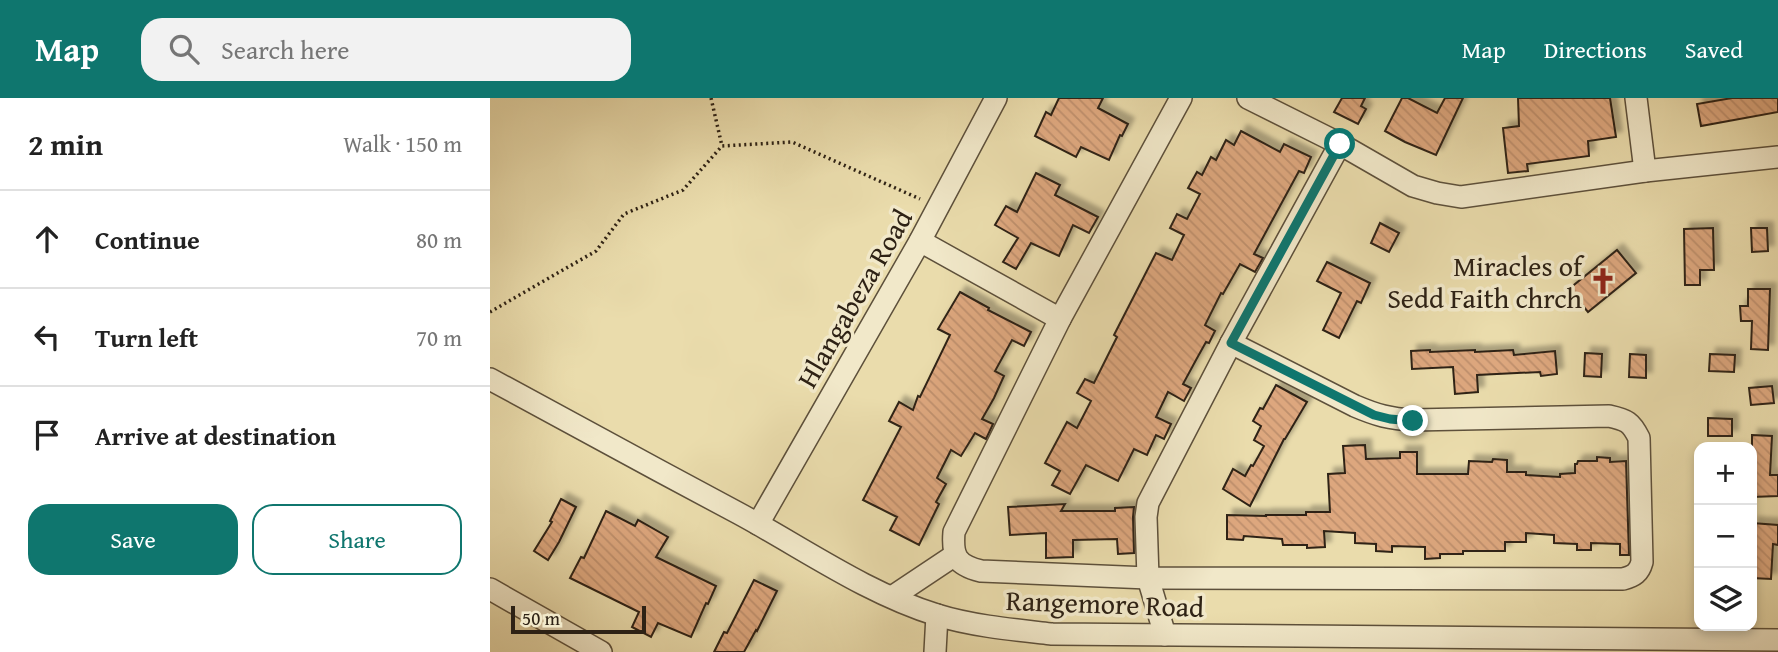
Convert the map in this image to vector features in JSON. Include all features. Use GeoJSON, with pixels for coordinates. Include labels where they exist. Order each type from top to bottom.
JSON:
{"type":"FeatureCollection","features":[{"type":"Feature","properties":{"kind":"street","name":"Hlangabeza Road"},"geometry":{"type":"LineString","coordinates":[[758,524],[920,240],[996,98]]}},
{"type":"Feature","properties":{"kind":"street"},"geometry":{"type":"LineString","coordinates":[[1181,98],[1060,319],[954,532],[955,555],[967,568],[981,571],[1148,578],[1623,579],[1635,575],[1640,569],[1643,562],[1640,438],[1626,420],[1609,416],[1413,421],[1390,419],[1355,406],[1231,343]]}},
{"type":"Feature","properties":{"kind":"street"},"geometry":{"type":"LineString","coordinates":[[1248,98],[1340,144],[1413,186],[1437,194],[1461,197],[1645,171],[1778,157]]}},
{"type":"Feature","properties":{"kind":"street"},"geometry":{"type":"LineString","coordinates":[[1636,98],[1645,171]]}},
{"type":"Feature","properties":{"kind":"street"},"geometry":{"type":"LineString","coordinates":[[1165,635],[1148,578],[1148,503],[1231,343],[1340,144]]}},
{"type":"Feature","properties":{"kind":"street"},"geometry":{"type":"LineString","coordinates":[[920,240],[1060,319]]}},
{"type":"Feature","properties":{"kind":"street","name":"Rangemore Road"},"geometry":{"type":"LineString","coordinates":[[490,379],[758,524],[851,578],[937,615],[1007,629],[1052,634],[1778,639]]}},
{"type":"Feature","properties":{"kind":"street"},"geometry":{"type":"LineString","coordinates":[[892,597],[955,555]]}},
{"type":"Feature","properties":{"kind":"street"},"geometry":{"type":"LineString","coordinates":[[490,589],[601,652]]}},
{"type":"Feature","properties":{"kind":"street"},"geometry":{"type":"LineString","coordinates":[[935,652],[937,615]]}},
{"type":"Feature","properties":{"kind":"path"},"geometry":{"type":"LineString","coordinates":[[711,98],[722,146]]}},
{"type":"Feature","properties":{"kind":"path"},"geometry":{"type":"LineString","coordinates":[[490,312],[596,251],[624,214],[683,190],[722,146],[792,142],[938,207]]}},
{"type":"Feature","properties":{"kind":"building"},"geometry":{"type":"Polygon","coordinates":[[[1059,98],[1103,98],[1098,108],[1128,124],[1109,160],[1081,147],[1076,157],[1035,136],[1046,112],[1051,115],[1059,98]]]}},
{"type":"Feature","properties":{"kind":"building"},"geometry":{"type":"Polygon","coordinates":[[[1342,98],[1365,98],[1361,106],[1366,109],[1358,124],[1334,112],[1342,98]]]}},
{"type":"Feature","properties":{"kind":"building"},"geometry":{"type":"Polygon","coordinates":[[[1402,98],[1408,98],[1437,113],[1445,98],[1463,98],[1436,155],[1385,131],[1402,98]]]}},
{"type":"Feature","properties":{"kind":"building"},"geometry":{"type":"Polygon","coordinates":[[[1518,98],[1610,98],[1616,137],[1588,141],[1589,156],[1527,164],[1528,171],[1508,173],[1503,128],[1519,126],[1518,98]]]}},
{"type":"Feature","properties":{"kind":"building"},"geometry":{"type":"Polygon","coordinates":[[[1732,98],[1778,98],[1778,112],[1701,126],[1697,104],[1732,98]]]}},
{"type":"Feature","properties":{"kind":"building"},"geometry":{"type":"Polygon","coordinates":[[[1241,131],[1280,152],[1284,144],[1311,157],[1304,173],[1299,171],[1254,254],[1263,258],[1255,272],[1240,264],[1223,294],[1221,293],[1205,325],[1215,331],[1183,384],[1191,388],[1184,401],[1168,392],[1156,417],[1171,424],[1164,439],[1156,435],[1147,455],[1134,449],[1118,481],[1086,465],[1070,494],[1052,485],[1060,471],[1045,463],[1067,422],[1077,428],[1091,401],[1077,393],[1085,379],[1094,383],[1117,337],[1114,335],[1156,253],[1172,260],[1184,235],[1170,228],[1177,214],[1187,219],[1200,194],[1188,188],[1197,172],[1202,175],[1211,157],[1216,160],[1226,140],[1234,145],[1241,131]]]}},
{"type":"Feature","properties":{"kind":"building"},"geometry":{"type":"Polygon","coordinates":[[[1036,173],[1060,185],[1055,195],[1098,217],[1089,233],[1073,225],[1059,256],[1031,243],[1016,269],[1003,262],[1018,238],[995,225],[1006,206],[1017,212],[1036,173]]]}},
{"type":"Feature","properties":{"kind":"building"},"geometry":{"type":"Polygon","coordinates":[[[1380,223],[1399,233],[1389,252],[1371,243],[1380,223]]]}},
{"type":"Feature","properties":{"kind":"building"},"geometry":{"type":"Polygon","coordinates":[[[1713,228],[1714,270],[1700,270],[1700,285],[1685,285],[1684,229],[1713,228]]]}},
{"type":"Feature","properties":{"kind":"building"},"geometry":{"type":"Polygon","coordinates":[[[1751,228],[1767,228],[1768,251],[1752,252],[1751,228]]]}},
{"type":"Feature","properties":{"kind":"building","name":"Miracles of Sedd Faith chrch"},"geometry":{"type":"Polygon","coordinates":[[[1617,250],[1636,273],[1588,312],[1569,289],[1617,250]]]}},
{"type":"Feature","properties":{"kind":"building"},"geometry":{"type":"Polygon","coordinates":[[[1327,262],[1370,283],[1361,303],[1357,301],[1339,338],[1323,330],[1341,293],[1317,281],[1327,262]]]}},
{"type":"Feature","properties":{"kind":"building"},"geometry":{"type":"Polygon","coordinates":[[[1748,289],[1770,289],[1768,350],[1751,349],[1752,321],[1741,321],[1740,306],[1748,306],[1748,289]]]}},
{"type":"Feature","properties":{"kind":"building"},"geometry":{"type":"Polygon","coordinates":[[[960,292],[1031,332],[1024,346],[1012,340],[995,371],[1004,376],[982,419],[993,424],[986,439],[975,433],[961,456],[951,450],[937,478],[946,484],[919,545],[890,530],[897,517],[863,500],[901,427],[889,421],[899,402],[913,410],[950,335],[938,329],[960,292]]]}},
{"type":"Feature","properties":{"kind":"building"},"geometry":{"type":"Polygon","coordinates":[[[1513,350],[1514,355],[1555,351],[1557,374],[1541,376],[1540,372],[1477,375],[1478,392],[1455,394],[1453,367],[1412,369],[1411,351],[1513,350]]]}},
{"type":"Feature","properties":{"kind":"building"},"geometry":{"type":"Polygon","coordinates":[[[1585,353],[1602,354],[1601,377],[1584,376],[1585,353]]]}},
{"type":"Feature","properties":{"kind":"building"},"geometry":{"type":"Polygon","coordinates":[[[1630,354],[1646,355],[1646,378],[1629,377],[1630,354]]]}},
{"type":"Feature","properties":{"kind":"building"},"geometry":{"type":"Polygon","coordinates":[[[1710,354],[1735,355],[1734,372],[1709,371],[1710,354]]]}},
{"type":"Feature","properties":{"kind":"building"},"geometry":{"type":"Polygon","coordinates":[[[1276,385],[1307,402],[1284,439],[1250,506],[1223,489],[1233,469],[1245,476],[1264,446],[1254,440],[1261,426],[1253,421],[1276,385]]]}},
{"type":"Feature","properties":{"kind":"building"},"geometry":{"type":"Polygon","coordinates":[[[1772,386],[1774,403],[1751,405],[1749,388],[1772,386]]]}},
{"type":"Feature","properties":{"kind":"building"},"geometry":{"type":"Polygon","coordinates":[[[1708,418],[1732,419],[1732,436],[1708,436],[1708,418]]]}},
{"type":"Feature","properties":{"kind":"building"},"geometry":{"type":"Polygon","coordinates":[[[1752,435],[1772,436],[1770,475],[1778,475],[1778,496],[1757,497],[1757,442],[1752,442],[1752,435]]]}},
{"type":"Feature","properties":{"kind":"building"},"geometry":{"type":"Polygon","coordinates":[[[1365,445],[1366,459],[1400,458],[1400,452],[1417,452],[1417,474],[1468,474],[1469,461],[1492,462],[1493,459],[1507,460],[1507,472],[1560,477],[1560,474],[1575,473],[1575,464],[1578,461],[1597,461],[1597,457],[1610,458],[1610,462],[1626,461],[1629,555],[1620,555],[1620,544],[1591,543],[1591,550],[1577,550],[1577,544],[1554,543],[1554,535],[1526,533],[1526,542],[1505,542],[1505,551],[1463,551],[1463,554],[1440,554],[1440,558],[1425,559],[1425,547],[1392,546],[1392,552],[1376,551],[1376,544],[1355,543],[1355,533],[1324,531],[1325,547],[1307,548],[1307,545],[1283,545],[1282,539],[1244,536],[1243,540],[1227,539],[1227,515],[1306,515],[1306,512],[1330,512],[1328,474],[1345,473],[1343,446],[1365,445]]]}},
{"type":"Feature","properties":{"kind":"building"},"geometry":{"type":"Polygon","coordinates":[[[561,499],[576,507],[548,560],[534,551],[552,522],[550,521],[561,499]]]}},
{"type":"Feature","properties":{"kind":"building"},"geometry":{"type":"Polygon","coordinates":[[[1065,504],[1061,511],[1115,511],[1115,508],[1134,507],[1134,553],[1118,554],[1117,539],[1073,540],[1073,557],[1046,558],[1046,533],[1010,535],[1008,507],[1065,504]]]}},
{"type":"Feature","properties":{"kind":"building"},"geometry":{"type":"Polygon","coordinates":[[[606,511],[635,526],[638,520],[668,537],[656,557],[716,586],[691,637],[658,623],[651,637],[632,627],[639,612],[570,578],[581,557],[584,558],[606,511]]]}},
{"type":"Feature","properties":{"kind":"building"},"geometry":{"type":"Polygon","coordinates":[[[1757,523],[1778,525],[1778,545],[1773,544],[1771,579],[1757,578],[1757,523]]]}},
{"type":"Feature","properties":{"kind":"building"},"geometry":{"type":"Polygon","coordinates":[[[754,580],[777,591],[757,631],[744,652],[714,652],[724,632],[727,633],[754,580]]]}},
{"type":"Feature","properties":{"kind":"place","name":"Miracles of Sedd Faith chrch"},"geometry":{"type":"Point","coordinates":[1603,281]}},
{"type":"Feature","properties":{"kind":"route"},"geometry":{"type":"LineString","coordinates":[[1340,144],[1231,343],[1374,415],[1413,421]]}}]}
